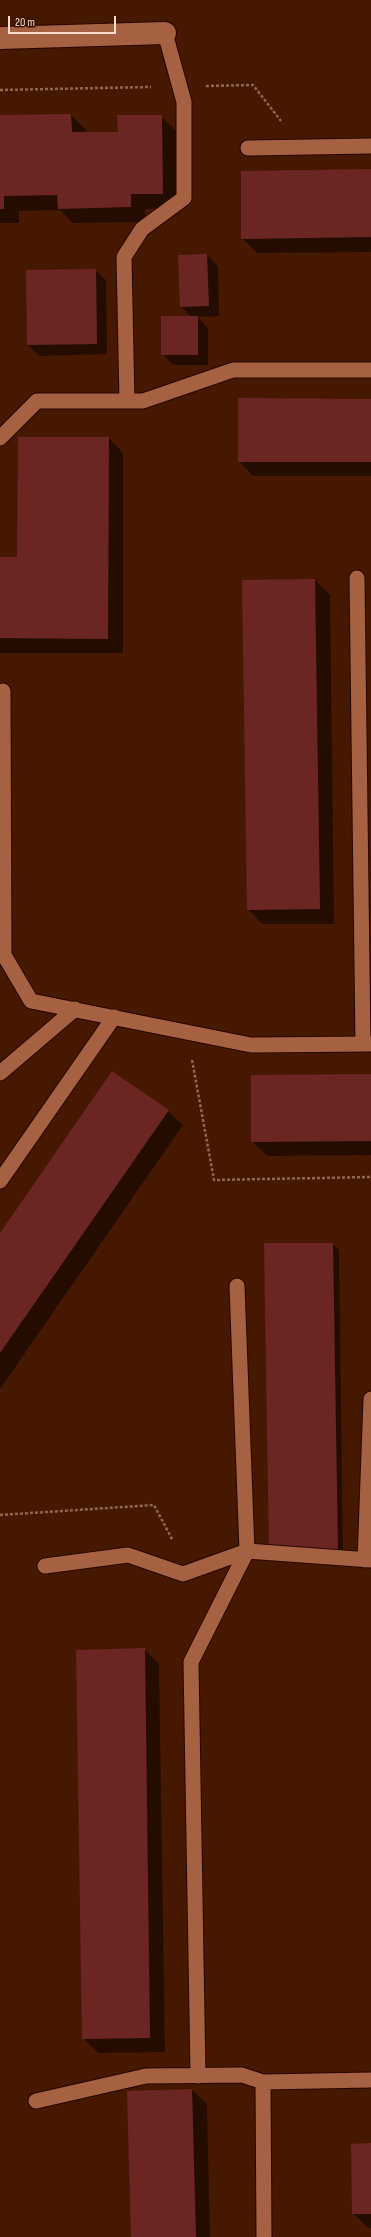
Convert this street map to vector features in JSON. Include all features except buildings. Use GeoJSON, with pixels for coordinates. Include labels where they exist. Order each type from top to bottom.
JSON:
{"type":"FeatureCollection","features":[{"type":"Feature","properties":{"kind":"street"},"geometry":{"type":"LineString","coordinates":[[0,38],[165,33]]}},
{"type":"Feature","properties":{"kind":"lane"},"geometry":{"type":"LineString","coordinates":[[127,401],[124,256],[142,229],[184,198],[184,102],[165,33]]}},
{"type":"Feature","properties":{"kind":"lane"},"geometry":{"type":"LineString","coordinates":[[248,148],[371,146]]}},
{"type":"Feature","properties":{"kind":"lane"},"geometry":{"type":"LineString","coordinates":[[0,438],[37,401],[143,401],[233,370],[371,370]]}},
{"type":"Feature","properties":{"kind":"lane"},"geometry":{"type":"LineString","coordinates":[[3,692],[4,955],[31,1001],[251,1045],[367,1044],[357,578]]}},
{"type":"Feature","properties":{"kind":"lane"},"geometry":{"type":"LineString","coordinates":[[0,1073],[75,1009]]}},
{"type":"Feature","properties":{"kind":"lane"},"geometry":{"type":"LineString","coordinates":[[0,1181],[114,1017]]}},
{"type":"Feature","properties":{"kind":"lane"},"geometry":{"type":"LineString","coordinates":[[198,2076],[191,1662],[247,1551],[237,1286]]}},
{"type":"Feature","properties":{"kind":"lane"},"geometry":{"type":"LineString","coordinates":[[45,1566],[128,1555],[183,1574],[247,1551],[368,1560],[371,1399]]}},
{"type":"Feature","properties":{"kind":"lane"},"geometry":{"type":"LineString","coordinates":[[36,2101],[146,2076],[242,2075],[263,2082],[371,2080]]}},
{"type":"Feature","properties":{"kind":"lane"},"geometry":{"type":"LineString","coordinates":[[263,2082],[264,2237]]}},
{"type":"Feature","properties":{"kind":"path"},"geometry":{"type":"LineString","coordinates":[[0,90],[253,86],[301,147]]}},
{"type":"Feature","properties":{"kind":"path"},"geometry":{"type":"LineString","coordinates":[[187,1032],[214,1180],[371,1176]]}},
{"type":"Feature","properties":{"kind":"path"},"geometry":{"type":"LineString","coordinates":[[0,1514],[154,1505],[175,1546]]}}]}
